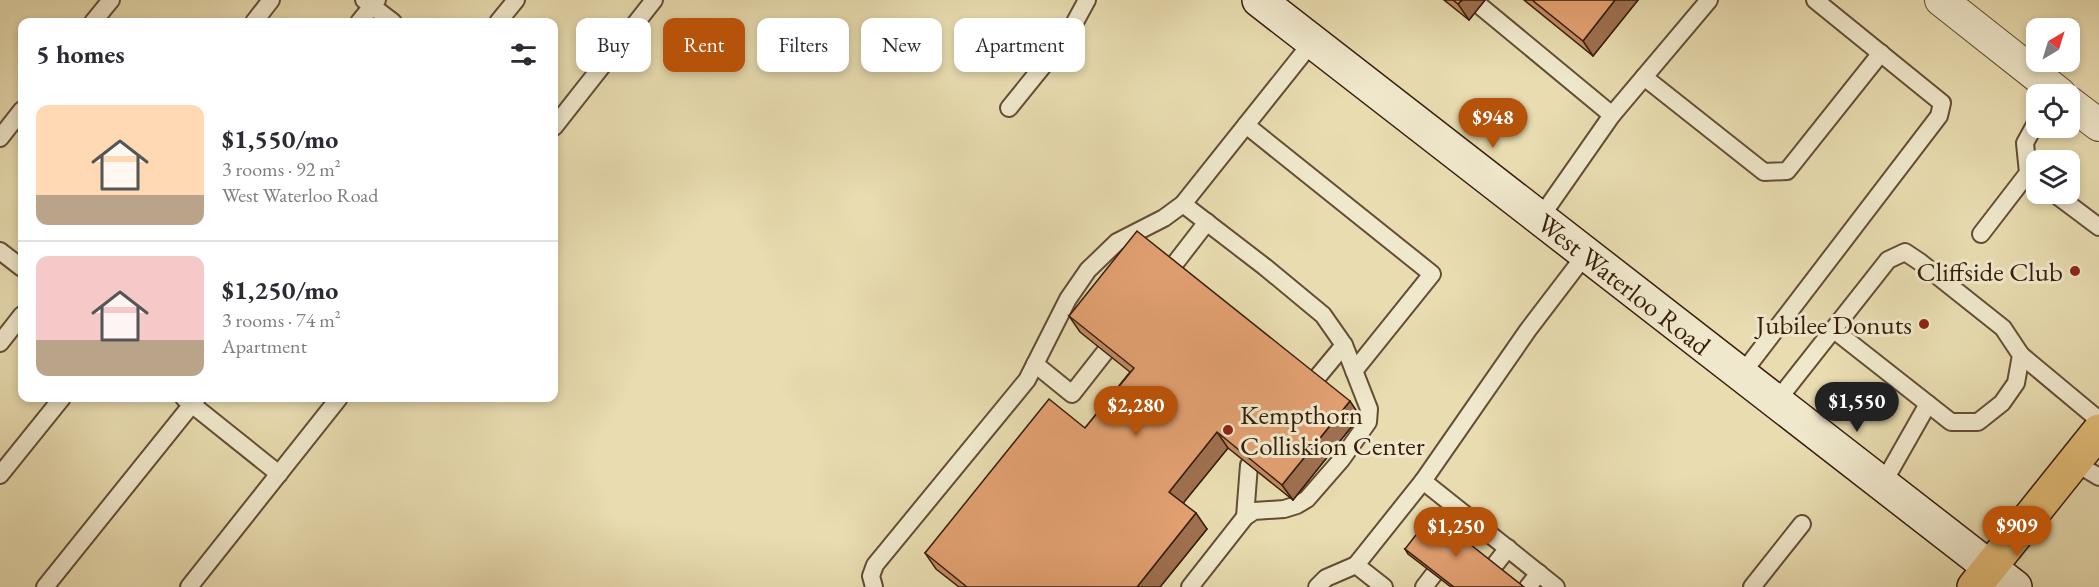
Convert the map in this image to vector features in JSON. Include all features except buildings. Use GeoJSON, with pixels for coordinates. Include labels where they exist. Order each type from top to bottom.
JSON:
{"type":"FeatureCollection","features":[{"type":"Feature","properties":{"kind":"main road","name":"West Waterloo Road"},"geometry":{"type":"LineString","coordinates":[[1259,0],[1882,485],[1981,577],[2015,587]]}},
{"type":"Feature","properties":{"kind":"main road"},"geometry":{"type":"LineString","coordinates":[[1981,577],[2086,469],[2099,431]]}},
{"type":"Feature","properties":{"kind":"street"},"geometry":{"type":"LineString","coordinates":[[1941,0],[2045,84]]}},
{"type":"Feature","properties":{"kind":"street"},"geometry":{"type":"LineString","coordinates":[[2080,111],[2099,126]]}},
{"type":"Feature","properties":{"kind":"lane"},"geometry":{"type":"LineString","coordinates":[[96,18],[111,0]]}},
{"type":"Feature","properties":{"kind":"lane"},"geometry":{"type":"LineString","coordinates":[[257,18],[271,0]]}},
{"type":"Feature","properties":{"kind":"lane"},"geometry":{"type":"LineString","coordinates":[[501,18],[516,0]]}},
{"type":"Feature","properties":{"kind":"lane"},"geometry":{"type":"LineString","coordinates":[[558,122],[654,0]]}},
{"type":"Feature","properties":{"kind":"lane"},"geometry":{"type":"LineString","coordinates":[[1009,108],[1068,35],[1087,0]]}},
{"type":"Feature","properties":{"kind":"lane"},"geometry":{"type":"LineString","coordinates":[[1473,0],[1612,115]]}},
{"type":"Feature","properties":{"kind":"lane"},"geometry":{"type":"LineString","coordinates":[[1540,218],[1612,115],[1709,0]]}},
{"type":"Feature","properties":{"kind":"lane"},"geometry":{"type":"LineString","coordinates":[[1741,375],[1939,116],[1942,103],[1815,0]]}},
{"type":"Feature","properties":{"kind":"lane"},"geometry":{"type":"LineString","coordinates":[[361,18],[371,2],[389,18]]}},
{"type":"Feature","properties":{"kind":"lane"},"geometry":{"type":"LineString","coordinates":[[874,587],[871,576],[875,564],[1027,380],[1068,299],[1088,270],[1117,242],[1164,218],[1183,204],[1313,41]]}},
{"type":"Feature","properties":{"kind":"lane"},"geometry":{"type":"LineString","coordinates":[[1644,77],[1764,172],[1786,171],[1881,53]]}},
{"type":"Feature","properties":{"kind":"lane"},"geometry":{"type":"LineString","coordinates":[[0,138],[18,115]]}},
{"type":"Feature","properties":{"kind":"lane"},"geometry":{"type":"LineString","coordinates":[[1246,125],[1432,274],[1354,372]]}},
{"type":"Feature","properties":{"kind":"lane"},"geometry":{"type":"LineString","coordinates":[[1981,234],[2026,183]]}},
{"type":"Feature","properties":{"kind":"lane"},"geometry":{"type":"LineString","coordinates":[[1183,204],[1323,315],[1344,345],[1369,409],[1368,422],[1341,460],[1307,499],[1284,509],[1254,511],[1245,516],[1190,587]]}},
{"type":"Feature","properties":{"kind":"lane"},"geometry":{"type":"LineString","coordinates":[[2068,204],[2099,227]]}},
{"type":"Feature","properties":{"kind":"lane"},"geometry":{"type":"LineString","coordinates":[[1173,266],[1207,222]]}},
{"type":"Feature","properties":{"kind":"lane"},"geometry":{"type":"LineString","coordinates":[[0,251],[18,265]]}},
{"type":"Feature","properties":{"kind":"lane"},"geometry":{"type":"LineString","coordinates":[[1776,402],[1888,260],[1905,252],[2003,328],[2021,355],[2099,420]]}},
{"type":"Feature","properties":{"kind":"lane"},"geometry":{"type":"LineString","coordinates":[[1317,587],[1326,578],[1356,565],[1423,481],[1528,330],[1586,254]]}},
{"type":"Feature","properties":{"kind":"lane"},"geometry":{"type":"LineString","coordinates":[[0,343],[18,320]]}},
{"type":"Feature","properties":{"kind":"lane"},"geometry":{"type":"LineString","coordinates":[[1834,330],[1951,422],[1978,422],[2002,403],[2016,383],[2021,355]]}},
{"type":"Feature","properties":{"kind":"lane"},"geometry":{"type":"LineString","coordinates":[[1315,380],[1344,345]]}},
{"type":"Feature","properties":{"kind":"lane"},"geometry":{"type":"LineString","coordinates":[[1035,364],[1072,394],[1105,352]]}},
{"type":"Feature","properties":{"kind":"lane"},"geometry":{"type":"LineString","coordinates":[[0,476],[59,402]]}},
{"type":"Feature","properties":{"kind":"lane"},"geometry":{"type":"LineString","coordinates":[[45,587],[189,402]]}},
{"type":"Feature","properties":{"kind":"lane"},"geometry":{"type":"LineString","coordinates":[[193,402],[279,474]]}},
{"type":"Feature","properties":{"kind":"lane"},"geometry":{"type":"LineString","coordinates":[[189,587],[336,402]]}},
{"type":"Feature","properties":{"kind":"lane"},"geometry":{"type":"LineString","coordinates":[[1882,485],[1928,404]]}},
{"type":"Feature","properties":{"kind":"lane"},"geometry":{"type":"LineString","coordinates":[[1245,516],[1249,465]]}},
{"type":"Feature","properties":{"kind":"lane"},"geometry":{"type":"LineString","coordinates":[[1423,481],[1556,587]]}},
{"type":"Feature","properties":{"kind":"lane"},"geometry":{"type":"LineString","coordinates":[[1461,540],[1475,522]]}},
{"type":"Feature","properties":{"kind":"lane"},"geometry":{"type":"LineString","coordinates":[[1752,587],[1802,524]]}},
{"type":"Feature","properties":{"kind":"lane"},"geometry":{"type":"LineString","coordinates":[[1494,566],[1508,548]]}},
{"type":"Feature","properties":{"kind":"lane"},"geometry":{"type":"LineString","coordinates":[[1356,565],[1384,587]]}},
{"type":"Feature","properties":{"kind":"lane"},"geometry":{"type":"LineString","coordinates":[[1528,587],[1539,573]]}},
{"type":"Feature","properties":{"kind":"place","name":"Cliffside Club"},"geometry":{"type":"Point","coordinates":[2075,271]}},
{"type":"Feature","properties":{"kind":"place","name":"Jubilee Donuts"},"geometry":{"type":"Point","coordinates":[1924,324]}},
{"type":"Feature","properties":{"kind":"place","name":"Kempthorn Colliskion Center"},"geometry":{"type":"Point","coordinates":[1228,430]}}]}
